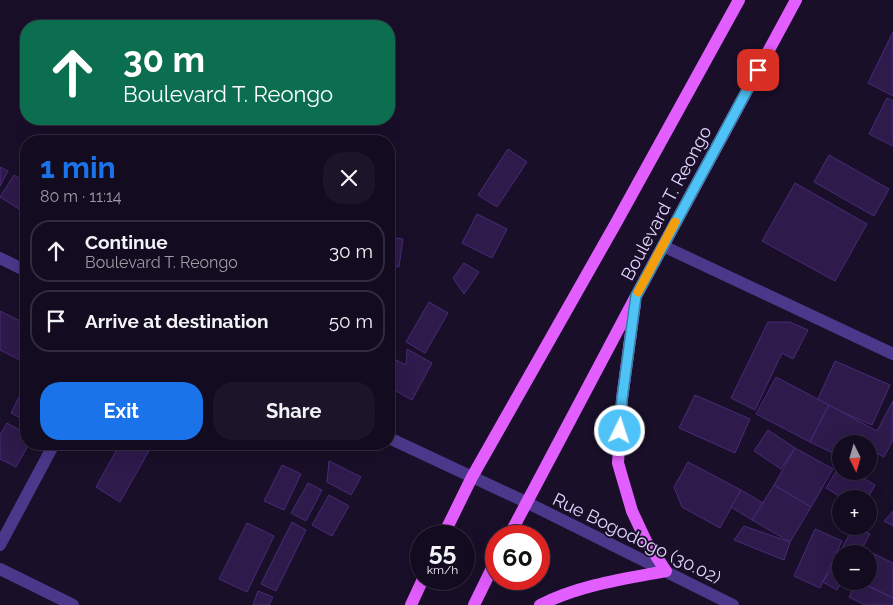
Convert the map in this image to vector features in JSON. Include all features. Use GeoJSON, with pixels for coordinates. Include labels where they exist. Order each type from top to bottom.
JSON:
{"type":"FeatureCollection","features":[{"type":"Feature","properties":{"kind":"main road","name":"Boulevard T. Reongo"},"geometry":{"type":"LineString","coordinates":[[449,525],[472,476],[616,223],[739,0]]}},
{"type":"Feature","properties":{"kind":"main road","name":"Boulevard T. Reongo"},"geometry":{"type":"LineString","coordinates":[[514,525],[796,0]]}},
{"type":"Feature","properties":{"kind":"main road"},"geometry":{"type":"LineString","coordinates":[[540,605],[565,593],[598,584],[666,571],[646,541],[632,511],[618,463],[622,399],[636,296]]}},
{"type":"Feature","properties":{"kind":"main road"},"geometry":{"type":"LineString","coordinates":[[474,605],[485,582]]}},
{"type":"Feature","properties":{"kind":"main road"},"geometry":{"type":"LineString","coordinates":[[411,605],[418,590]]}},
{"type":"Feature","properties":{"kind":"street"},"geometry":{"type":"LineString","coordinates":[[663,246],[893,354]]}},
{"type":"Feature","properties":{"kind":"street"},"geometry":{"type":"LineString","coordinates":[[0,258],[20,268]]}},
{"type":"Feature","properties":{"kind":"street","name":"Rue Bogodogo (30.02)"},"geometry":{"type":"LineString","coordinates":[[395,441],[526,502],[733,605]]}},
{"type":"Feature","properties":{"kind":"street"},"geometry":{"type":"LineString","coordinates":[[0,545],[51,450]]}},
{"type":"Feature","properties":{"kind":"street"},"geometry":{"type":"LineString","coordinates":[[0,569],[73,605]]}},
{"type":"Feature","properties":{"kind":"building"},"geometry":{"type":"Polygon","coordinates":[[[893,32],[893,96],[868,83],[893,32]]]}},
{"type":"Feature","properties":{"kind":"building"},"geometry":{"type":"Polygon","coordinates":[[[887,98],[893,101],[893,146],[869,134],[887,98]]]}},
{"type":"Feature","properties":{"kind":"building"},"geometry":{"type":"Polygon","coordinates":[[[508,149],[527,162],[497,207],[478,195],[508,149]]]}},
{"type":"Feature","properties":{"kind":"building"},"geometry":{"type":"Polygon","coordinates":[[[829,155],[889,189],[874,216],[814,182],[829,155]]]}},
{"type":"Feature","properties":{"kind":"building"},"geometry":{"type":"Polygon","coordinates":[[[0,167],[8,171],[0,186],[0,167]]]}},
{"type":"Feature","properties":{"kind":"building"},"geometry":{"type":"Polygon","coordinates":[[[14,175],[20,179],[20,210],[0,197],[14,175]]]}},
{"type":"Feature","properties":{"kind":"building"},"geometry":{"type":"Polygon","coordinates":[[[795,183],[867,224],[835,281],[762,241],[795,183]]]}},
{"type":"Feature","properties":{"kind":"building"},"geometry":{"type":"Polygon","coordinates":[[[477,214],[507,229],[492,258],[462,243],[477,214]]]}},
{"type":"Feature","properties":{"kind":"building"},"geometry":{"type":"Polygon","coordinates":[[[395,238],[403,239],[399,267],[395,267],[395,238]]]}},
{"type":"Feature","properties":{"kind":"building"},"geometry":{"type":"Polygon","coordinates":[[[464,263],[479,272],[464,294],[453,278],[464,263]]]}},
{"type":"Feature","properties":{"kind":"building"},"geometry":{"type":"Polygon","coordinates":[[[429,302],[448,313],[425,353],[406,342],[429,302]]]}},
{"type":"Feature","properties":{"kind":"building"},"geometry":{"type":"Polygon","coordinates":[[[0,311],[20,321],[20,360],[0,350],[0,311]]]}},
{"type":"Feature","properties":{"kind":"building"},"geometry":{"type":"Polygon","coordinates":[[[768,322],[790,322],[808,330],[793,359],[782,353],[755,410],[731,398],[768,322]]]}},
{"type":"Feature","properties":{"kind":"building"},"geometry":{"type":"Polygon","coordinates":[[[407,349],[432,363],[412,400],[395,390],[395,362],[396,360],[406,365],[407,349]]]}},
{"type":"Feature","properties":{"kind":"building"},"geometry":{"type":"Polygon","coordinates":[[[835,361],[890,385],[872,425],[817,401],[835,361]]]}},
{"type":"Feature","properties":{"kind":"building"},"geometry":{"type":"Polygon","coordinates":[[[776,377],[829,405],[810,442],[756,414],[776,377]]]}},
{"type":"Feature","properties":{"kind":"building"},"geometry":{"type":"Polygon","coordinates":[[[20,395],[20,418],[11,413],[20,395]]]}},
{"type":"Feature","properties":{"kind":"building"},"geometry":{"type":"Polygon","coordinates":[[[695,395],[750,419],[735,453],[679,428],[695,395]]]}},
{"type":"Feature","properties":{"kind":"building"},"geometry":{"type":"Polygon","coordinates":[[[893,401],[893,440],[884,457],[878,454],[878,435],[832,435],[832,453],[810,442],[829,405],[877,431],[893,401]]]}},
{"type":"Feature","properties":{"kind":"building"},"geometry":{"type":"Polygon","coordinates":[[[7,423],[20,431],[20,450],[26,450],[16,467],[0,459],[0,435],[7,423]]]}},
{"type":"Feature","properties":{"kind":"building"},"geometry":{"type":"Polygon","coordinates":[[[768,430],[795,448],[781,469],[754,451],[768,430]]]}},
{"type":"Feature","properties":{"kind":"building"},"geometry":{"type":"Polygon","coordinates":[[[795,448],[832,468],[811,507],[774,485],[795,448]]]}},
{"type":"Feature","properties":{"kind":"building"},"geometry":{"type":"Polygon","coordinates":[[[117,450],[149,450],[120,502],[96,487],[117,450]]]}},
{"type":"Feature","properties":{"kind":"building"},"geometry":{"type":"Polygon","coordinates":[[[329,461],[361,477],[351,495],[327,482],[329,461]]]}},
{"type":"Feature","properties":{"kind":"building"},"geometry":{"type":"Polygon","coordinates":[[[688,462],[741,490],[720,528],[682,507],[674,487],[688,462]]]}},
{"type":"Feature","properties":{"kind":"building"},"geometry":{"type":"Polygon","coordinates":[[[282,465],[301,474],[284,510],[264,501],[282,465]]]}},
{"type":"Feature","properties":{"kind":"building"},"geometry":{"type":"Polygon","coordinates":[[[832,478],[832,480],[866,480],[875,485],[872,490],[832,490],[832,492],[826,488],[832,478]]]}},
{"type":"Feature","properties":{"kind":"building"},"geometry":{"type":"Polygon","coordinates":[[[308,483],[322,490],[306,521],[291,513],[308,483]]]}},
{"type":"Feature","properties":{"kind":"building"},"geometry":{"type":"Polygon","coordinates":[[[774,485],[811,507],[790,542],[752,520],[774,485]]]}},
{"type":"Feature","properties":{"kind":"building"},"geometry":{"type":"Polygon","coordinates":[[[741,490],[763,503],[752,520],[731,507],[741,490]]]}},
{"type":"Feature","properties":{"kind":"building"},"geometry":{"type":"Polygon","coordinates":[[[329,495],[349,506],[332,536],[312,525],[329,495]]]}},
{"type":"Feature","properties":{"kind":"building"},"geometry":{"type":"Polygon","coordinates":[[[893,511],[893,526],[884,521],[893,511]]]}},
{"type":"Feature","properties":{"kind":"building"},"geometry":{"type":"Polygon","coordinates":[[[292,522],[306,530],[276,591],[261,584],[292,522]]]}},
{"type":"Feature","properties":{"kind":"building"},"geometry":{"type":"Polygon","coordinates":[[[247,523],[274,536],[247,592],[219,579],[247,523]]]}},
{"type":"Feature","properties":{"kind":"building"},"geometry":{"type":"Polygon","coordinates":[[[744,526],[790,542],[784,560],[734,540],[744,526]]]}},
{"type":"Feature","properties":{"kind":"building"},"geometry":{"type":"Polygon","coordinates":[[[815,529],[842,541],[840,545],[832,545],[832,562],[820,588],[794,576],[815,529]]]}},
{"type":"Feature","properties":{"kind":"building"},"geometry":{"type":"Polygon","coordinates":[[[849,535],[869,535],[864,545],[844,545],[849,535]]]}},
{"type":"Feature","properties":{"kind":"building"},"geometry":{"type":"Polygon","coordinates":[[[877,555],[893,563],[893,598],[877,590],[877,555]]]}},
{"type":"Feature","properties":{"kind":"building"},"geometry":{"type":"Polygon","coordinates":[[[832,567],[832,587],[823,582],[832,567]]]}},
{"type":"Feature","properties":{"kind":"building"},"geometry":{"type":"Polygon","coordinates":[[[852,590],[876,590],[893,598],[893,605],[865,605],[849,597],[852,590]]]}},
{"type":"Feature","properties":{"kind":"building"},"geometry":{"type":"Polygon","coordinates":[[[258,591],[273,597],[269,605],[253,605],[258,591]]]}},
{"type":"Feature","properties":{"kind":"slow traffic"},"geometry":{"type":"LineString","coordinates":[[638,292],[675,222]]}},
{"type":"Feature","properties":{"kind":"route"},"geometry":{"type":"LineString","coordinates":[[620,431],[622,399],[636,296],[758,70]]}}]}
